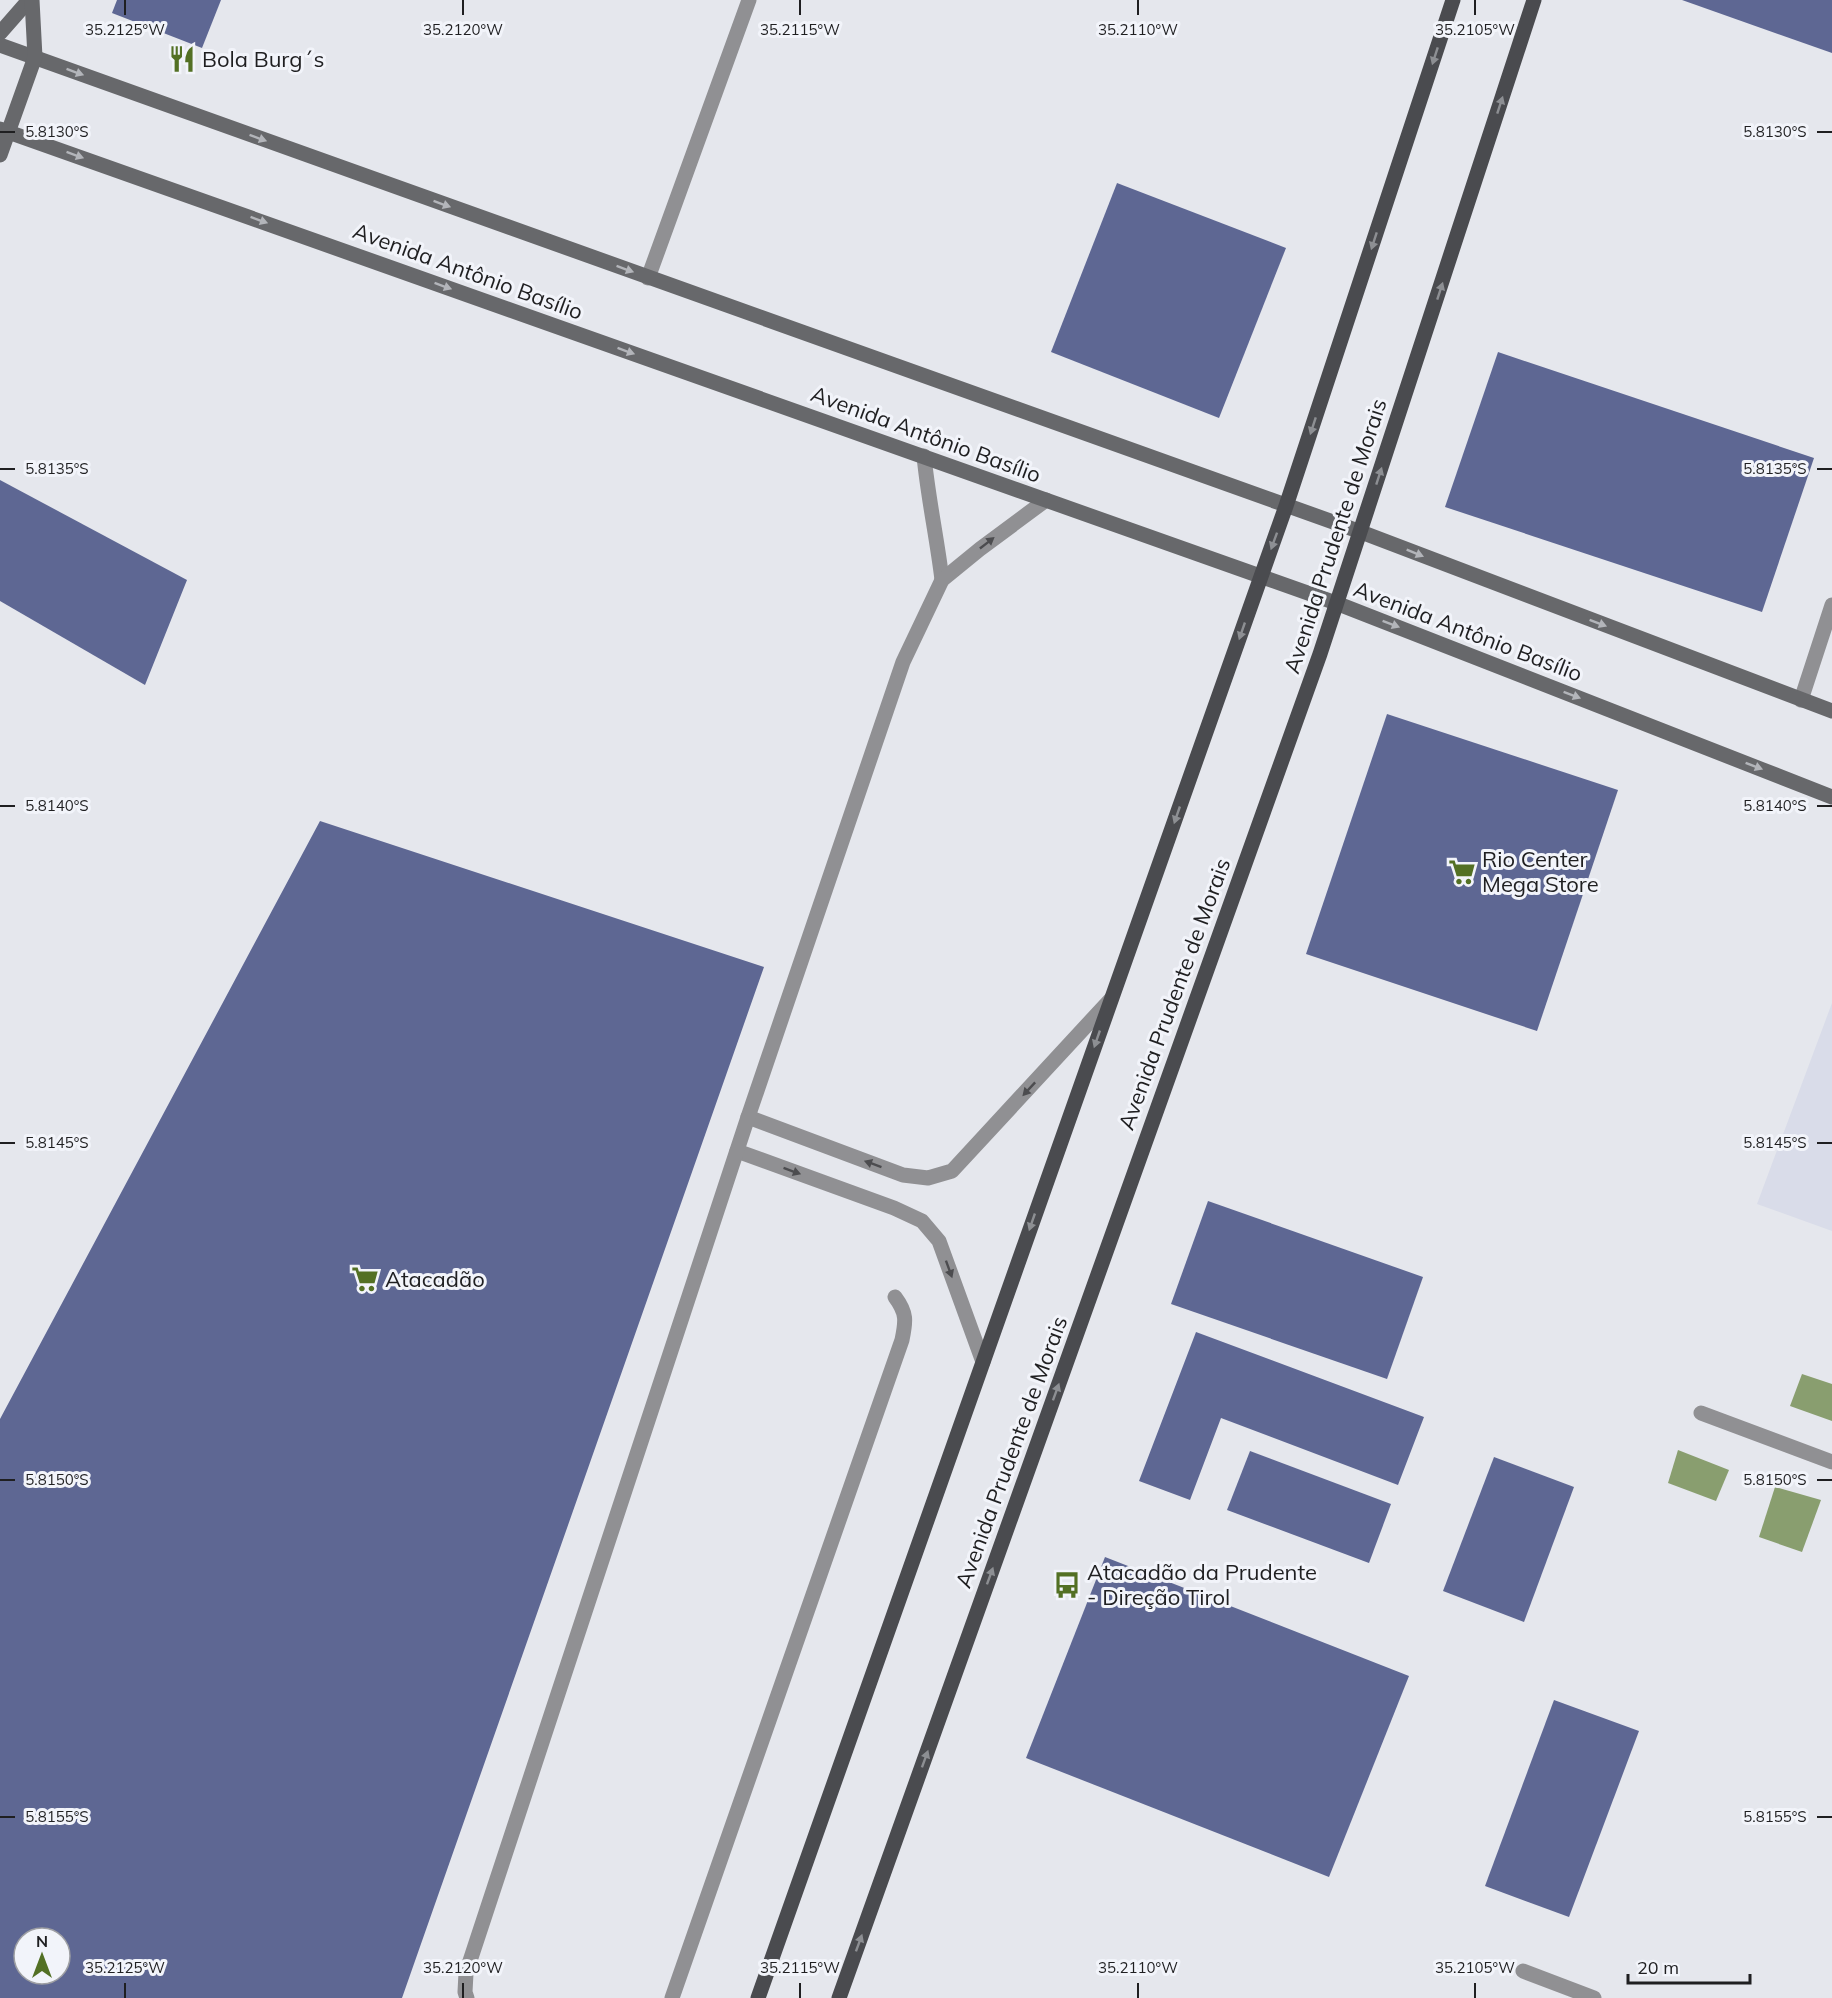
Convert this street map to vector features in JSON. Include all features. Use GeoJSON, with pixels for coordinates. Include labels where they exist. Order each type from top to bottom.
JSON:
{"type":"FeatureCollection","features":[{"type":"Feature","properties":{"kind":"main road"},"geometry":{"type":"LineString","coordinates":[[0,33],[31,0]]}},
{"type":"Feature","properties":{"kind":"main road"},"geometry":{"type":"LineString","coordinates":[[0,155],[4,130],[35,57],[31,0]]}},
{"type":"Feature","properties":{"kind":"main road"},"geometry":{"type":"LineString","coordinates":[[758,1998],[1286,506],[1453,0]]}},
{"type":"Feature","properties":{"kind":"main road","name":"Avenida Prudente de Morais"},"geometry":{"type":"LineString","coordinates":[[839,1998],[1312,677],[1534,0]]}},
{"type":"Feature","properties":{"kind":"main road"},"geometry":{"type":"LineString","coordinates":[[0,45],[1361,532],[1832,711]]}},
{"type":"Feature","properties":{"kind":"main road","name":"Avenida Antônio Basílio"},"geometry":{"type":"LineString","coordinates":[[4,130],[1336,603],[1832,796]]}},
{"type":"Feature","properties":{"kind":"street"},"geometry":{"type":"LineString","coordinates":[[648,278],[749,0]]}},
{"type":"Feature","properties":{"kind":"street"},"geometry":{"type":"LineString","coordinates":[[924,456],[942,580]]}},
{"type":"Feature","properties":{"kind":"street"},"geometry":{"type":"LineString","coordinates":[[467,1998],[466,1973],[748,1118],[903,662],[942,580],[1046,500]]}},
{"type":"Feature","properties":{"kind":"street"},"geometry":{"type":"LineString","coordinates":[[1801,700],[1832,605]]}},
{"type":"Feature","properties":{"kind":"street"},"geometry":{"type":"LineString","coordinates":[[748,1118],[903,1175],[928,1178],[952,1171],[1111,999]]}},
{"type":"Feature","properties":{"kind":"street"},"geometry":{"type":"LineString","coordinates":[[737,1151],[894,1208],[922,1221],[939,1241],[983,1362]]}},
{"type":"Feature","properties":{"kind":"street"},"geometry":{"type":"LineString","coordinates":[[672,1998],[902,1340],[905,1324],[903,1309],[895,1297]]}},
{"type":"Feature","properties":{"kind":"street"},"geometry":{"type":"LineString","coordinates":[[1701,1413],[1832,1462]]}},
{"type":"Feature","properties":{"kind":"street"},"geometry":{"type":"LineString","coordinates":[[1523,1971],[1594,1998]]}},
{"type":"Feature","properties":{"kind":"shaded area"},"geometry":{"type":"Polygon","coordinates":[[[1832,1003],[1832,1231],[1757,1204],[1832,1003]]]}},
{"type":"Feature","properties":{"kind":"shaded area"},"geometry":{"type":"Polygon","coordinates":[[[1802,1374],[1832,1384],[1832,1421],[1790,1406],[1802,1374]]]}},
{"type":"Feature","properties":{"kind":"shaded area"},"geometry":{"type":"Polygon","coordinates":[[[1678,1450],[1729,1470],[1716,1501],[1668,1483],[1678,1450]]]}},
{"type":"Feature","properties":{"kind":"shaded area"},"geometry":{"type":"Polygon","coordinates":[[[1775,1487],[1821,1500],[1802,1552],[1759,1537],[1775,1487]]]}},
{"type":"Feature","properties":{"kind":"building"},"geometry":{"type":"Polygon","coordinates":[[[117,0],[221,0],[202,48],[112,13],[117,0]]]}},
{"type":"Feature","properties":{"kind":"building"},"geometry":{"type":"Polygon","coordinates":[[[1682,0],[1832,0],[1832,53],[1682,0]]]}},
{"type":"Feature","properties":{"kind":"building"},"geometry":{"type":"Polygon","coordinates":[[[1117,183],[1286,248],[1219,418],[1051,352],[1117,183]]]}},
{"type":"Feature","properties":{"kind":"building"},"geometry":{"type":"Polygon","coordinates":[[[1498,352],[1814,458],[1762,612],[1445,507],[1498,352]]]}},
{"type":"Feature","properties":{"kind":"building"},"geometry":{"type":"Polygon","coordinates":[[[0,480],[187,580],[145,685],[0,601],[0,480]]]}},
{"type":"Feature","properties":{"kind":"building","name":"Rio Center Mega Store"},"geometry":{"type":"Polygon","coordinates":[[[1387,714],[1618,790],[1537,1031],[1306,954],[1387,714]]]}},
{"type":"Feature","properties":{"kind":"building","name":"Atacadão"},"geometry":{"type":"Polygon","coordinates":[[[320,821],[764,967],[402,1998],[0,1998],[0,1419],[320,821]]]}},
{"type":"Feature","properties":{"kind":"building"},"geometry":{"type":"Polygon","coordinates":[[[1208,1201],[1423,1277],[1387,1379],[1171,1304],[1208,1201]]]}},
{"type":"Feature","properties":{"kind":"building"},"geometry":{"type":"Polygon","coordinates":[[[1196,1332],[1424,1417],[1398,1485],[1221,1418],[1190,1500],[1139,1481],[1196,1332]]]}},
{"type":"Feature","properties":{"kind":"building"},"geometry":{"type":"Polygon","coordinates":[[[1250,1451],[1391,1504],[1369,1563],[1227,1510],[1250,1451]]]}},
{"type":"Feature","properties":{"kind":"building"},"geometry":{"type":"Polygon","coordinates":[[[1494,1457],[1574,1487],[1524,1622],[1443,1591],[1494,1457]]]}},
{"type":"Feature","properties":{"kind":"building"},"geometry":{"type":"Polygon","coordinates":[[[1105,1557],[1409,1676],[1329,1877],[1026,1758],[1105,1557]]]}},
{"type":"Feature","properties":{"kind":"building"},"geometry":{"type":"Polygon","coordinates":[[[1554,1700],[1639,1731],[1569,1917],[1485,1886],[1554,1700]]]}},
{"type":"Feature","properties":{"kind":"place","name":"Bola Burg´s"},"geometry":{"type":"Point","coordinates":[182,59]}},
{"type":"Feature","properties":{"kind":"place","name":"Rio Center Mega Store"},"geometry":{"type":"Point","coordinates":[1462,872]}},
{"type":"Feature","properties":{"kind":"place","name":"Atacadão"},"geometry":{"type":"Point","coordinates":[365,1279]}},
{"type":"Feature","properties":{"kind":"place","name":"Atacadão da Prudente - Direção Tirol"},"geometry":{"type":"Point","coordinates":[1067,1585]}}]}
